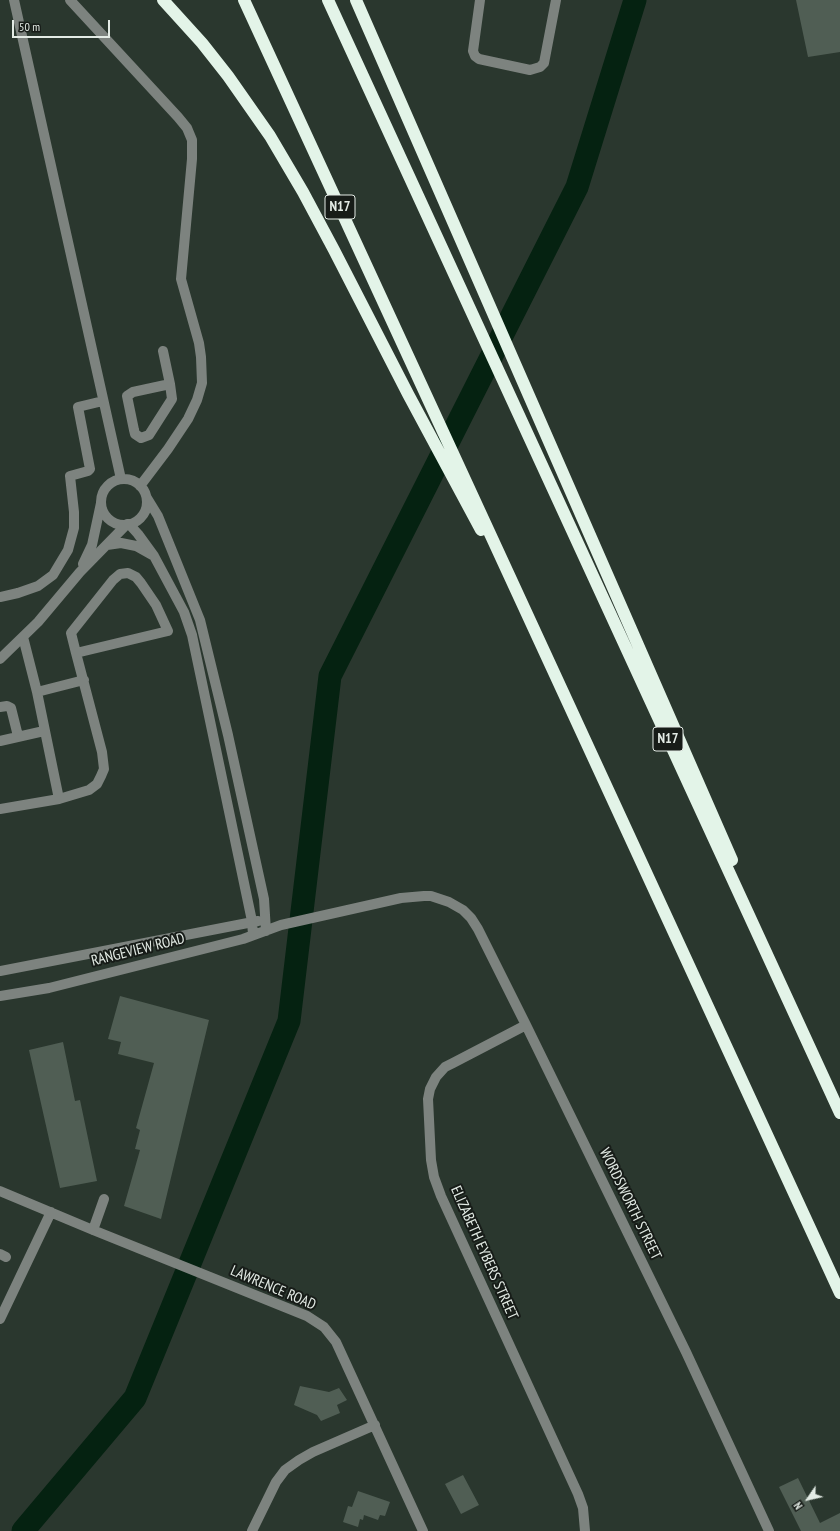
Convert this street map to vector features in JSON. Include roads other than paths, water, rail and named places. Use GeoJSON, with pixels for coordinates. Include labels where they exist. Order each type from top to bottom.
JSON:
{"type":"FeatureCollection","features":[{"type":"Feature","properties":{"kind":"highway"},"geometry":{"type":"LineString","coordinates":[[163,0],[202,43],[240,92],[270,136],[303,192],[334,250],[497,561],[522,600]]}},
{"type":"Feature","properties":{"kind":"highway","name":"N17"},"geometry":{"type":"LineString","coordinates":[[244,0],[522,600],[840,1293]]}},
{"type":"Feature","properties":{"kind":"highway","name":"N17"},"geometry":{"type":"LineString","coordinates":[[328,0],[840,1113]]}},
{"type":"Feature","properties":{"kind":"highway"},"geometry":{"type":"LineString","coordinates":[[356,0],[840,1108]]}},
{"type":"Feature","properties":{"kind":"highway"},"geometry":{"type":"LineString","coordinates":[[361,0],[398,96]]}},
{"type":"Feature","properties":{"kind":"street"},"geometry":{"type":"LineString","coordinates":[[14,0],[121,479]]}},
{"type":"Feature","properties":{"kind":"street"},"geometry":{"type":"LineString","coordinates":[[70,0],[181,121],[189,132],[192,140],[192,159],[181,279],[201,357],[202,383],[197,400],[188,419],[168,449],[140,486]]}},
{"type":"Feature","properties":{"kind":"street"},"geometry":{"type":"LineString","coordinates":[[480,0],[473,51],[475,56],[479,59],[530,70],[540,67],[544,63],[556,0]]}},
{"type":"Feature","properties":{"kind":"street"},"geometry":{"type":"LineString","coordinates":[[163,351],[170,384],[172,395],[171,400],[148,435],[141,438],[135,434],[127,396],[133,392],[170,384]]}},
{"type":"Feature","properties":{"kind":"street"},"geometry":{"type":"LineString","coordinates":[[0,597],[38,586],[53,575],[68,550],[74,528],[74,512],[70,476],[88,471],[90,469],[78,406],[103,401]]}},
{"type":"Feature","properties":{"kind":"street"},"geometry":{"type":"LineString","coordinates":[[80,572],[92,545],[104,492],[108,486],[121,479],[128,479],[135,482],[145,492],[158,516],[200,620],[228,735],[264,899],[266,931]]}},
{"type":"Feature","properties":{"kind":"street"},"geometry":{"type":"LineString","coordinates":[[102,500],[106,516],[115,523],[128,524],[135,522],[145,512],[147,498]]}},
{"type":"Feature","properties":{"kind":"street"},"geometry":{"type":"LineString","coordinates":[[0,659],[38,622],[80,572],[128,524]]}},
{"type":"Feature","properties":{"kind":"street"},"geometry":{"type":"LineString","coordinates":[[128,524],[138,534],[154,556],[184,612],[192,635],[252,921],[253,935]]}},
{"type":"Feature","properties":{"kind":"street"},"geometry":{"type":"LineString","coordinates":[[107,545],[121,543],[136,546],[154,556]]}},
{"type":"Feature","properties":{"kind":"street"},"geometry":{"type":"LineString","coordinates":[[0,809],[59,799],[92,788],[99,780],[104,769],[102,752],[84,680],[76,653],[71,633],[113,580],[120,574],[128,573],[136,577],[156,605],[168,631],[76,653]]}},
{"type":"Feature","properties":{"kind":"street"},"geometry":{"type":"LineString","coordinates":[[23,637],[37,692],[59,799]]}},
{"type":"Feature","properties":{"kind":"street"},"geometry":{"type":"LineString","coordinates":[[37,692],[84,680]]}},
{"type":"Feature","properties":{"kind":"street"},"geometry":{"type":"LineString","coordinates":[[0,707],[7,706],[11,708],[18,736]]}},
{"type":"Feature","properties":{"kind":"street"},"geometry":{"type":"LineString","coordinates":[[0,741],[44,731]]}},
{"type":"Feature","properties":{"kind":"street","name":"RANGEVIEW ROAD"},"geometry":{"type":"LineString","coordinates":[[0,996],[48,988],[253,935],[281,925],[412,896],[430,896],[449,902]]}},
{"type":"Feature","properties":{"kind":"street","name":"WORDSWORTH STREET"},"geometry":{"type":"LineString","coordinates":[[449,902],[463,910],[474,924],[526,1025],[686,1352],[769,1531]]}},
{"type":"Feature","properties":{"kind":"street","name":"RANGEVIEW ROAD"},"geometry":{"type":"LineString","coordinates":[[0,971],[252,921],[266,920],[281,925]]}},
{"type":"Feature","properties":{"kind":"street","name":"ELIZABETH EYBERS STREET"},"geometry":{"type":"LineString","coordinates":[[526,1025],[445,1067],[436,1077],[430,1088],[428,1099],[431,1160],[434,1177],[441,1196],[578,1494],[583,1508],[585,1531]]}},
{"type":"Feature","properties":{"kind":"street","name":"LAWRENCE ROAD"},"geometry":{"type":"LineString","coordinates":[[0,1191],[242,1291],[307,1316],[319,1323],[328,1331],[336,1342],[423,1531]]}},
{"type":"Feature","properties":{"kind":"street"},"geometry":{"type":"LineString","coordinates":[[93,1230],[104,1199]]}},
{"type":"Feature","properties":{"kind":"street"},"geometry":{"type":"LineString","coordinates":[[0,1319],[51,1212]]}},
{"type":"Feature","properties":{"kind":"street"},"geometry":{"type":"LineString","coordinates":[[252,1531],[276,1482],[285,1470],[313,1452],[375,1425]]}},
{"type":"Feature","properties":{"kind":"waterway"},"geometry":{"type":"LineString","coordinates":[[23,1531],[135,1398],[289,1021],[330,676],[577,187],[635,0]]}}]}
